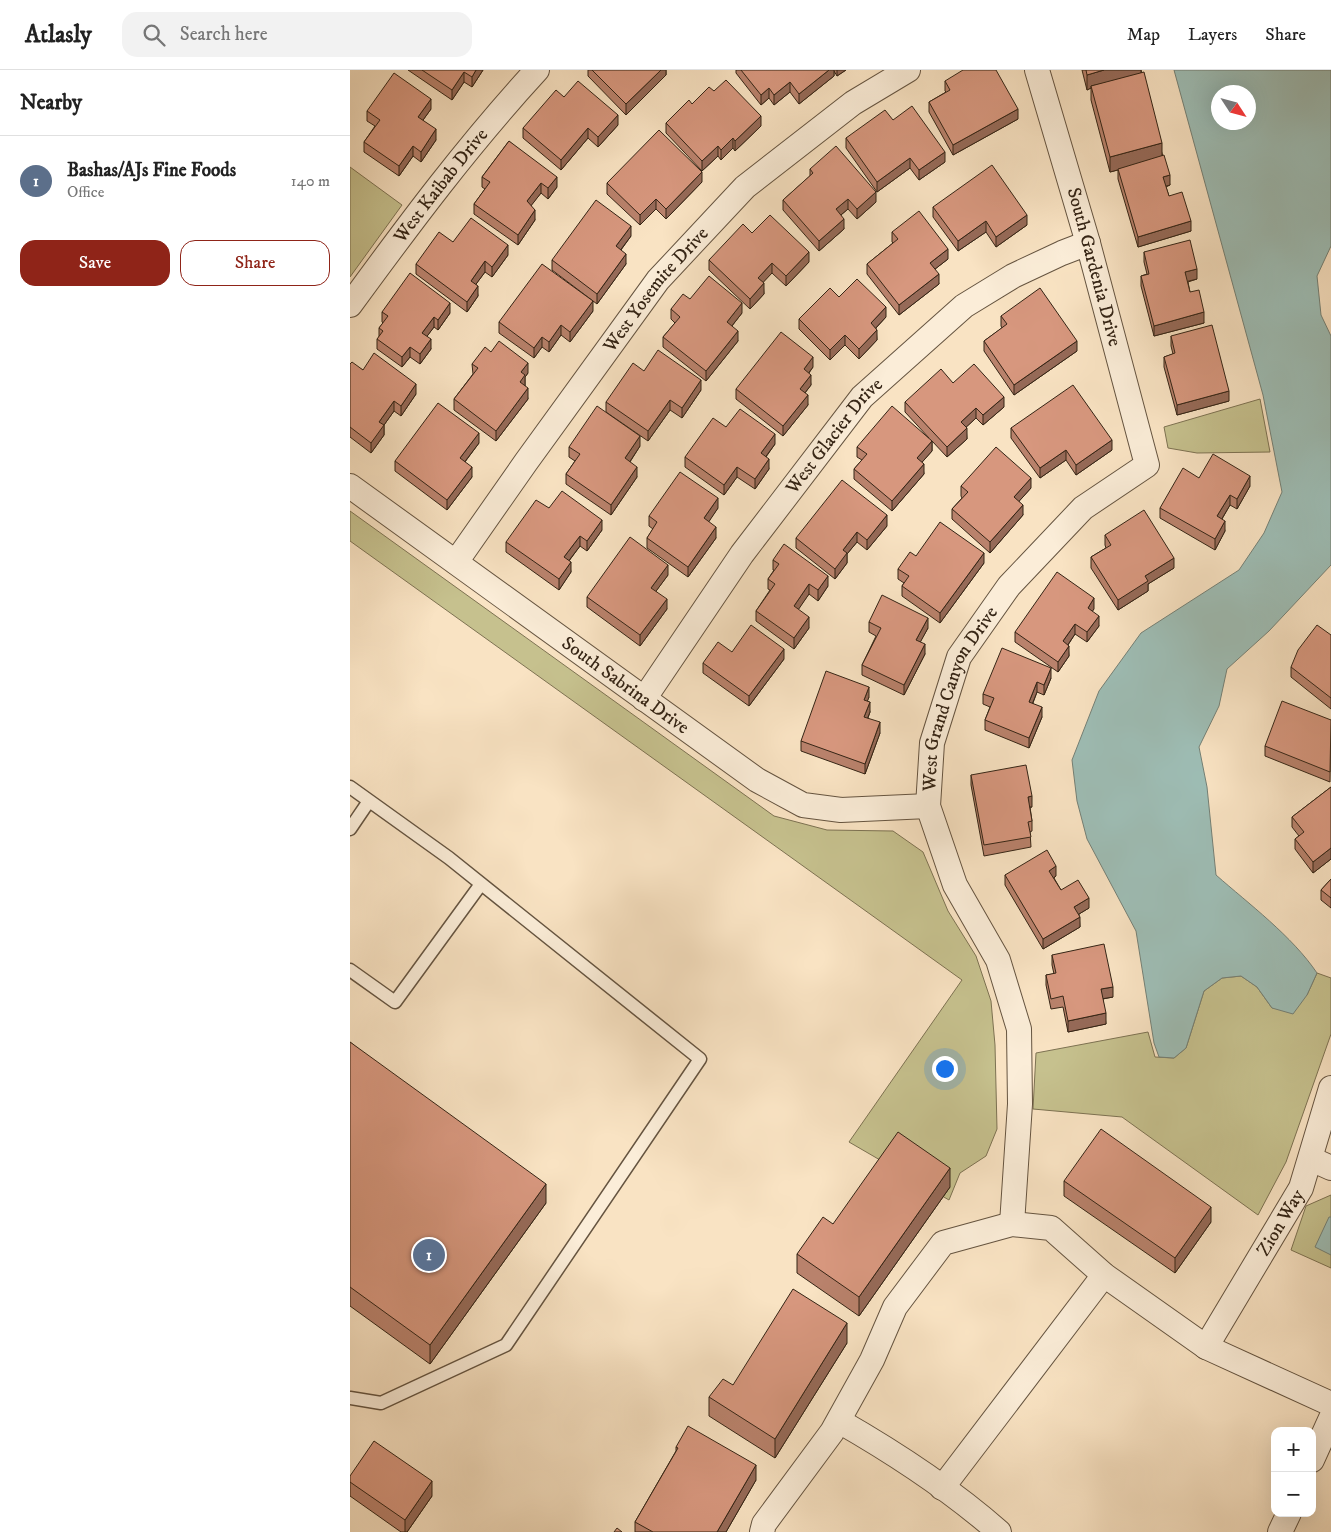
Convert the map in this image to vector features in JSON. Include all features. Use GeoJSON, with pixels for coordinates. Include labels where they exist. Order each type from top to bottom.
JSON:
{"type":"FeatureCollection","features":[{"type":"Feature","properties":{"kind":"street","name":"West Kaibab Drive"},"geometry":{"type":"LineString","coordinates":[[350,305],[428,198],[496,115],[537,70]]}},
{"type":"Feature","properties":{"kind":"street","name":"West Yosemite Drive"},"geometry":{"type":"LineString","coordinates":[[456,562],[658,280],[745,186],[853,103],[908,70]]}},
{"type":"Feature","properties":{"kind":"street","name":"South Gardenia Drive"},"geometry":{"type":"LineString","coordinates":[[1037,70],[1088,244],[1147,465]]}},
{"type":"Feature","properties":{"kind":"street","name":"West Glacier Drive"},"geometry":{"type":"LineString","coordinates":[[644,699],[742,554],[862,397],[964,306],[1013,276],[1062,253],[1088,244]]}},
{"type":"Feature","properties":{"kind":"street","name":"West Grand Canyon Drive"},"geometry":{"type":"LineString","coordinates":[[1012,1224],[1020,1104],[1019,1029],[998,960],[956,885],[928,806],[932,743],[959,657],[1009,586],[1083,508],[1147,465]]}},
{"type":"Feature","properties":{"kind":"street","name":"South Sabrina Drive"},"geometry":{"type":"LineString","coordinates":[[350,486],[757,780],[803,805],[841,810],[928,806]]}},
{"type":"Feature","properties":{"kind":"street","name":"Zion Way"},"geometry":{"type":"LineString","coordinates":[[1206,1347],[1301,1188],[1321,1163],[1331,1088]]}},
{"type":"Feature","properties":{"kind":"street"},"geometry":{"type":"LineString","coordinates":[[762,1532],[764,1524],[839,1421],[875,1353],[895,1307],[943,1243],[1012,1224],[1051,1228],[1104,1275],[1206,1347],[1331,1404]]}},
{"type":"Feature","properties":{"kind":"street"},"geometry":{"type":"LineString","coordinates":[[942,1488],[1104,1275]]}},
{"type":"Feature","properties":{"kind":"street"},"geometry":{"type":"LineString","coordinates":[[1316,1451],[1331,1418]]}},
{"type":"Feature","properties":{"kind":"street"},"geometry":{"type":"LineString","coordinates":[[839,1421],[875,1442],[942,1488],[999,1532]]}},
{"type":"Feature","properties":{"kind":"lane"},"geometry":{"type":"LineString","coordinates":[[350,787],[449,858],[700,1059],[506,1345],[381,1404],[350,1398]]}},
{"type":"Feature","properties":{"kind":"lane"},"geometry":{"type":"LineString","coordinates":[[350,829],[369,801]]}},
{"type":"Feature","properties":{"kind":"lane"},"geometry":{"type":"LineString","coordinates":[[350,970],[395,1002],[481,884]]}},
{"type":"Feature","properties":{"kind":"shaded area"},"geometry":{"type":"Polygon","coordinates":[[[350,167],[402,205],[350,277],[350,167]]]}},
{"type":"Feature","properties":{"kind":"shaded area"},"geometry":{"type":"Polygon","coordinates":[[[1260,399],[1270,452],[1197,453],[1168,448],[1164,427],[1260,399]]]}},
{"type":"Feature","properties":{"kind":"shaded area"},"geometry":{"type":"Polygon","coordinates":[[[350,511],[774,816],[827,830],[893,831],[923,852],[948,911],[976,956],[991,1001],[995,1045],[997,1129],[986,1156],[960,1173],[949,1200],[849,1142],[962,980],[350,541],[350,511]]]}},
{"type":"Feature","properties":{"kind":"shaded area"},"geometry":{"type":"Polygon","coordinates":[[[1317,973],[1331,978],[1331,1034],[1286,1162],[1258,1215],[1122,1117],[1033,1109],[1036,1053],[1148,1032],[1155,1057],[1174,1058],[1186,1048],[1204,991],[1222,978],[1241,976],[1257,987],[1272,1008],[1307,995],[1317,973]]]}},
{"type":"Feature","properties":{"kind":"shaded area"},"geometry":{"type":"Polygon","coordinates":[[[1331,1195],[1331,1268],[1291,1250],[1306,1206],[1331,1195]]]}},
{"type":"Feature","properties":{"kind":"water"},"geometry":{"type":"Polygon","coordinates":[[[1174,70],[1331,70],[1331,246],[1317,276],[1321,315],[1331,336],[1331,565],[1269,631],[1227,669],[1219,706],[1199,747],[1207,787],[1216,875],[1283,933],[1317,973],[1307,995],[1293,1014],[1272,1008],[1257,987],[1241,976],[1222,978],[1204,991],[1186,1048],[1174,1058],[1159,1057],[1154,1043],[1136,931],[1087,839],[1077,801],[1072,760],[1099,691],[1141,633],[1239,570],[1264,533],[1282,492],[1263,395],[1174,70]]]}},
{"type":"Feature","properties":{"kind":"water"},"geometry":{"type":"Polygon","coordinates":[[[1329,1217],[1331,1217],[1331,1255],[1315,1247],[1329,1217]]]}},
{"type":"Feature","properties":{"kind":"building"},"geometry":{"type":"Polygon","coordinates":[[[422,70],[476,70],[472,77],[464,72],[452,90],[422,70]]]}},
{"type":"Feature","properties":{"kind":"building"},"geometry":{"type":"Polygon","coordinates":[[[592,70],[661,70],[626,104],[592,70]]]}},
{"type":"Feature","properties":{"kind":"building"},"geometry":{"type":"Polygon","coordinates":[[[741,70],[829,70],[799,94],[790,82],[774,95],[769,88],[761,95],[741,70]]]}},
{"type":"Feature","properties":{"kind":"building"},"geometry":{"type":"Polygon","coordinates":[[[963,70],[996,70],[1018,109],[953,145],[929,102],[950,90],[945,81],[963,70]]]}},
{"type":"Feature","properties":{"kind":"building"},"geometry":{"type":"Polygon","coordinates":[[[1086,70],[1104,70],[1087,75],[1086,70]]]}},
{"type":"Feature","properties":{"kind":"building"},"geometry":{"type":"Polygon","coordinates":[[[1144,72],[1162,143],[1110,157],[1091,86],[1144,72]]]}},
{"type":"Feature","properties":{"kind":"building"},"geometry":{"type":"Polygon","coordinates":[[[394,73],[431,99],[418,117],[436,129],[421,152],[413,146],[399,166],[364,142],[380,120],[367,111],[394,73]]]}},
{"type":"Feature","properties":{"kind":"building"},"geometry":{"type":"Polygon","coordinates":[[[726,80],[761,116],[735,141],[733,138],[721,150],[718,146],[702,161],[666,123],[689,100],[692,104],[709,87],[714,91],[726,80]]]}},
{"type":"Feature","properties":{"kind":"building"},"geometry":{"type":"Polygon","coordinates":[[[578,81],[618,115],[598,137],[588,128],[561,160],[523,128],[556,90],[564,97],[578,81]]]}},
{"type":"Feature","properties":{"kind":"building"},"geometry":{"type":"Polygon","coordinates":[[[912,106],[945,152],[919,170],[910,158],[877,182],[846,138],[885,110],[893,120],[912,106]]]}},
{"type":"Feature","properties":{"kind":"building"},"geometry":{"type":"Polygon","coordinates":[[[659,130],[702,172],[666,209],[656,199],[640,215],[607,183],[659,130]]]}},
{"type":"Feature","properties":{"kind":"building"},"geometry":{"type":"Polygon","coordinates":[[[509,141],[557,177],[548,188],[541,183],[527,201],[535,210],[518,235],[474,204],[490,182],[482,177],[509,141]]]}},
{"type":"Feature","properties":{"kind":"building"},"geometry":{"type":"Polygon","coordinates":[[[836,146],[876,192],[857,209],[848,199],[836,209],[844,219],[819,241],[783,200],[813,173],[810,169],[836,146]]]}},
{"type":"Feature","properties":{"kind":"building"},"geometry":{"type":"Polygon","coordinates":[[[1164,155],[1170,175],[1163,177],[1169,196],[1182,192],[1191,221],[1138,237],[1118,169],[1164,155]]]}},
{"type":"Feature","properties":{"kind":"building"},"geometry":{"type":"Polygon","coordinates":[[[992,165],[1027,215],[996,237],[986,221],[958,241],[933,207],[992,165]]]}},
{"type":"Feature","properties":{"kind":"building"},"geometry":{"type":"Polygon","coordinates":[[[596,200],[631,226],[616,246],[626,254],[597,294],[552,260],[596,200]]]}},
{"type":"Feature","properties":{"kind":"building"},"geometry":{"type":"Polygon","coordinates":[[[919,211],[948,249],[930,263],[939,274],[899,305],[867,264],[898,239],[892,232],[919,211]]]}},
{"type":"Feature","properties":{"kind":"building"},"geometry":{"type":"Polygon","coordinates":[[[770,215],[809,252],[786,276],[772,263],[758,278],[764,283],[750,299],[709,260],[743,224],[752,233],[770,215]]]}},
{"type":"Feature","properties":{"kind":"building"},"geometry":{"type":"Polygon","coordinates":[[[471,218],[508,245],[492,267],[485,261],[471,281],[478,286],[467,302],[416,264],[439,232],[453,242],[471,218]]]}},
{"type":"Feature","properties":{"kind":"building"},"geometry":{"type":"Polygon","coordinates":[[[1190,240],[1197,269],[1185,272],[1190,292],[1199,290],[1204,312],[1154,326],[1141,276],[1149,274],[1144,252],[1190,240]]]}},
{"type":"Feature","properties":{"kind":"building"},"geometry":{"type":"Polygon","coordinates":[[[542,264],[593,301],[570,332],[561,325],[549,342],[542,337],[534,348],[499,322],[542,264]]]}},
{"type":"Feature","properties":{"kind":"building"},"geometry":{"type":"Polygon","coordinates":[[[410,273],[450,303],[438,320],[434,317],[422,333],[431,339],[420,354],[410,347],[402,357],[377,339],[383,331],[379,328],[388,316],[382,312],[410,273]]]}},
{"type":"Feature","properties":{"kind":"building"},"geometry":{"type":"Polygon","coordinates":[[[709,276],[742,303],[727,322],[738,331],[706,371],[663,337],[680,317],[671,309],[683,294],[690,299],[709,276]]]}},
{"type":"Feature","properties":{"kind":"building"},"geometry":{"type":"Polygon","coordinates":[[[857,279],[886,307],[871,323],[877,330],[859,349],[845,335],[830,350],[799,319],[830,288],[839,297],[857,279]]]}},
{"type":"Feature","properties":{"kind":"building"},"geometry":{"type":"Polygon","coordinates":[[[1040,288],[1077,341],[1014,385],[984,341],[1007,324],[1001,316],[1040,288]]]}},
{"type":"Feature","properties":{"kind":"building"},"geometry":{"type":"Polygon","coordinates":[[[1212,325],[1229,391],[1177,405],[1164,357],[1175,353],[1171,336],[1212,325]]]}},
{"type":"Feature","properties":{"kind":"building"},"geometry":{"type":"Polygon","coordinates":[[[781,332],[813,357],[804,369],[811,375],[800,389],[808,395],[783,426],[736,389],[781,332]]]}},
{"type":"Feature","properties":{"kind":"building"},"geometry":{"type":"Polygon","coordinates":[[[499,341],[528,363],[521,372],[525,375],[520,382],[528,388],[496,431],[454,399],[478,368],[472,364],[485,347],[491,352],[499,341]]]}},
{"type":"Feature","properties":{"kind":"building"},"geometry":{"type":"Polygon","coordinates":[[[658,350],[701,380],[682,408],[670,400],[648,431],[606,402],[633,363],[644,371],[658,350]]]}},
{"type":"Feature","properties":{"kind":"building"},"geometry":{"type":"Polygon","coordinates":[[[374,353],[416,384],[401,406],[394,401],[379,422],[384,425],[371,443],[350,427],[350,364],[352,362],[363,370],[374,353]]]}},
{"type":"Feature","properties":{"kind":"building"},"geometry":{"type":"Polygon","coordinates":[[[974,364],[1004,397],[983,415],[976,408],[961,422],[967,428],[947,447],[905,402],[941,369],[953,383],[974,364]]]}},
{"type":"Feature","properties":{"kind":"building"},"geometry":{"type":"Polygon","coordinates":[[[1073,385],[1112,440],[1076,465],[1066,450],[1040,468],[1011,428],[1073,385]]]}},
{"type":"Feature","properties":{"kind":"building"},"geometry":{"type":"Polygon","coordinates":[[[438,403],[479,433],[460,458],[472,467],[447,500],[395,461],[438,403]]]}},
{"type":"Feature","properties":{"kind":"building"},"geometry":{"type":"Polygon","coordinates":[[[597,406],[640,436],[625,458],[637,467],[611,505],[566,474],[580,454],[569,447],[597,406]]]}},
{"type":"Feature","properties":{"kind":"building"},"geometry":{"type":"Polygon","coordinates":[[[892,406],[932,441],[917,458],[924,464],[892,501],[854,469],[867,454],[857,447],[892,406]]]}},
{"type":"Feature","properties":{"kind":"building"},"geometry":{"type":"Polygon","coordinates":[[[740,409],[775,434],[761,453],[769,459],[755,479],[737,467],[724,485],[685,457],[713,418],[726,427],[740,409]]]}},
{"type":"Feature","properties":{"kind":"building"},"geometry":{"type":"Polygon","coordinates":[[[996,447],[1031,478],[1014,497],[1023,505],[990,542],[952,509],[968,492],[961,486],[996,447]]]}},
{"type":"Feature","properties":{"kind":"building"},"geometry":{"type":"Polygon","coordinates":[[[1213,454],[1250,476],[1237,499],[1230,495],[1217,516],[1225,521],[1215,539],[1160,508],[1183,468],[1199,478],[1213,454]]]}},
{"type":"Feature","properties":{"kind":"building"},"geometry":{"type":"Polygon","coordinates":[[[680,472],[718,498],[704,518],[716,527],[688,567],[647,538],[657,522],[649,516],[680,472]]]}},
{"type":"Feature","properties":{"kind":"building"},"geometry":{"type":"Polygon","coordinates":[[[842,480],[887,515],[867,540],[857,532],[843,550],[847,553],[835,569],[796,538],[842,480]]]}},
{"type":"Feature","properties":{"kind":"building"},"geometry":{"type":"Polygon","coordinates":[[[562,491],[602,520],[587,541],[580,536],[564,557],[571,562],[559,579],[506,542],[536,500],[549,508],[562,491]]]}},
{"type":"Feature","properties":{"kind":"building"},"geometry":{"type":"Polygon","coordinates":[[[1144,510],[1174,558],[1145,576],[1148,581],[1118,600],[1091,557],[1111,545],[1105,535],[1144,510]]]}},
{"type":"Feature","properties":{"kind":"building"},"geometry":{"type":"Polygon","coordinates":[[[940,522],[984,553],[940,613],[902,586],[909,576],[898,569],[910,552],[916,556],[940,522]]]}},
{"type":"Feature","properties":{"kind":"building"},"geometry":{"type":"Polygon","coordinates":[[[630,537],[668,565],[651,588],[667,599],[640,635],[587,597],[630,537]]]}},
{"type":"Feature","properties":{"kind":"building"},"geometry":{"type":"Polygon","coordinates":[[[784,544],[828,576],[818,590],[809,584],[794,606],[809,617],[794,638],[756,611],[775,584],[768,579],[779,564],[773,560],[784,544]]]}},
{"type":"Feature","properties":{"kind":"building"},"geometry":{"type":"Polygon","coordinates":[[[1057,572],[1094,598],[1088,608],[1099,616],[1087,632],[1075,624],[1063,641],[1069,646],[1058,662],[1015,632],[1057,572]]]}},
{"type":"Feature","properties":{"kind":"building"},"geometry":{"type":"Polygon","coordinates":[[[882,595],[928,618],[916,640],[925,644],[904,685],[862,665],[881,628],[869,622],[882,595]]]}},
{"type":"Feature","properties":{"kind":"building"},"geometry":{"type":"Polygon","coordinates":[[[751,625],[784,649],[749,696],[703,663],[718,642],[732,652],[751,625]]]}},
{"type":"Feature","properties":{"kind":"building"},"geometry":{"type":"Polygon","coordinates":[[[1317,625],[1331,635],[1331,698],[1291,667],[1298,650],[1317,625]]]}},
{"type":"Feature","properties":{"kind":"building"},"geometry":{"type":"Polygon","coordinates":[[[1002,648],[1051,668],[1044,685],[1037,682],[1029,702],[1042,707],[1029,738],[985,720],[994,698],[983,694],[1002,648]]]}},
{"type":"Feature","properties":{"kind":"building"},"geometry":{"type":"Polygon","coordinates":[[[826,671],[869,687],[864,700],[870,702],[864,717],[880,722],[865,764],[801,741],[826,671]]]}},
{"type":"Feature","properties":{"kind":"building"},"geometry":{"type":"Polygon","coordinates":[[[1282,701],[1331,720],[1330,772],[1265,746],[1282,701]]]}},
{"type":"Feature","properties":{"kind":"building"},"geometry":{"type":"Polygon","coordinates":[[[1026,765],[1032,796],[1028,797],[1032,821],[1028,822],[1031,837],[984,845],[971,775],[1026,765]]]}},
{"type":"Feature","properties":{"kind":"building"},"geometry":{"type":"Polygon","coordinates":[[[1331,787],[1331,848],[1313,862],[1295,839],[1304,832],[1292,817],[1331,787]]]}},
{"type":"Feature","properties":{"kind":"building"},"geometry":{"type":"Polygon","coordinates":[[[1047,850],[1056,866],[1049,871],[1061,890],[1078,880],[1089,898],[1074,907],[1080,917],[1043,939],[1005,875],[1047,850]]]}},
{"type":"Feature","properties":{"kind":"building"},"geometry":{"type":"Polygon","coordinates":[[[1331,879],[1331,898],[1321,890],[1331,879]]]}},
{"type":"Feature","properties":{"kind":"building"},"geometry":{"type":"Polygon","coordinates":[[[1104,944],[1113,987],[1101,989],[1106,1013],[1068,1021],[1063,996],[1051,999],[1046,975],[1056,973],[1052,955],[1104,944]]]}},
{"type":"Feature","properties":{"kind":"building"},"geometry":{"type":"Polygon","coordinates":[[[350,1042],[546,1184],[430,1345],[350,1287],[350,1042]]]}},
{"type":"Feature","properties":{"kind":"building"},"geometry":{"type":"Polygon","coordinates":[[[1101,1129],[1211,1207],[1175,1258],[1064,1181],[1101,1129]]]}},
{"type":"Feature","properties":{"kind":"building"},"geometry":{"type":"Polygon","coordinates":[[[898,1132],[950,1168],[859,1297],[797,1254],[823,1217],[833,1224],[898,1132]]]}},
{"type":"Feature","properties":{"kind":"building"},"geometry":{"type":"Polygon","coordinates":[[[793,1289],[847,1323],[775,1439],[709,1397],[723,1379],[733,1385],[793,1289]]]}},
{"type":"Feature","properties":{"kind":"building"},"geometry":{"type":"Polygon","coordinates":[[[688,1426],[756,1465],[717,1532],[653,1532],[635,1522],[678,1448],[676,1447],[688,1426]]]}},
{"type":"Feature","properties":{"kind":"building"},"geometry":{"type":"Polygon","coordinates":[[[374,1441],[432,1481],[405,1520],[350,1482],[350,1476],[374,1441]]]}},
{"type":"Feature","properties":{"kind":"building"},"geometry":{"type":"Polygon","coordinates":[[[617,1528],[622,1532],[614,1532],[617,1528]]]}},
{"type":"Feature","properties":{"kind":"place","name":"Bashas/AJs Fine Foods"},"geometry":{"type":"Point","coordinates":[429,1255]}}]}
